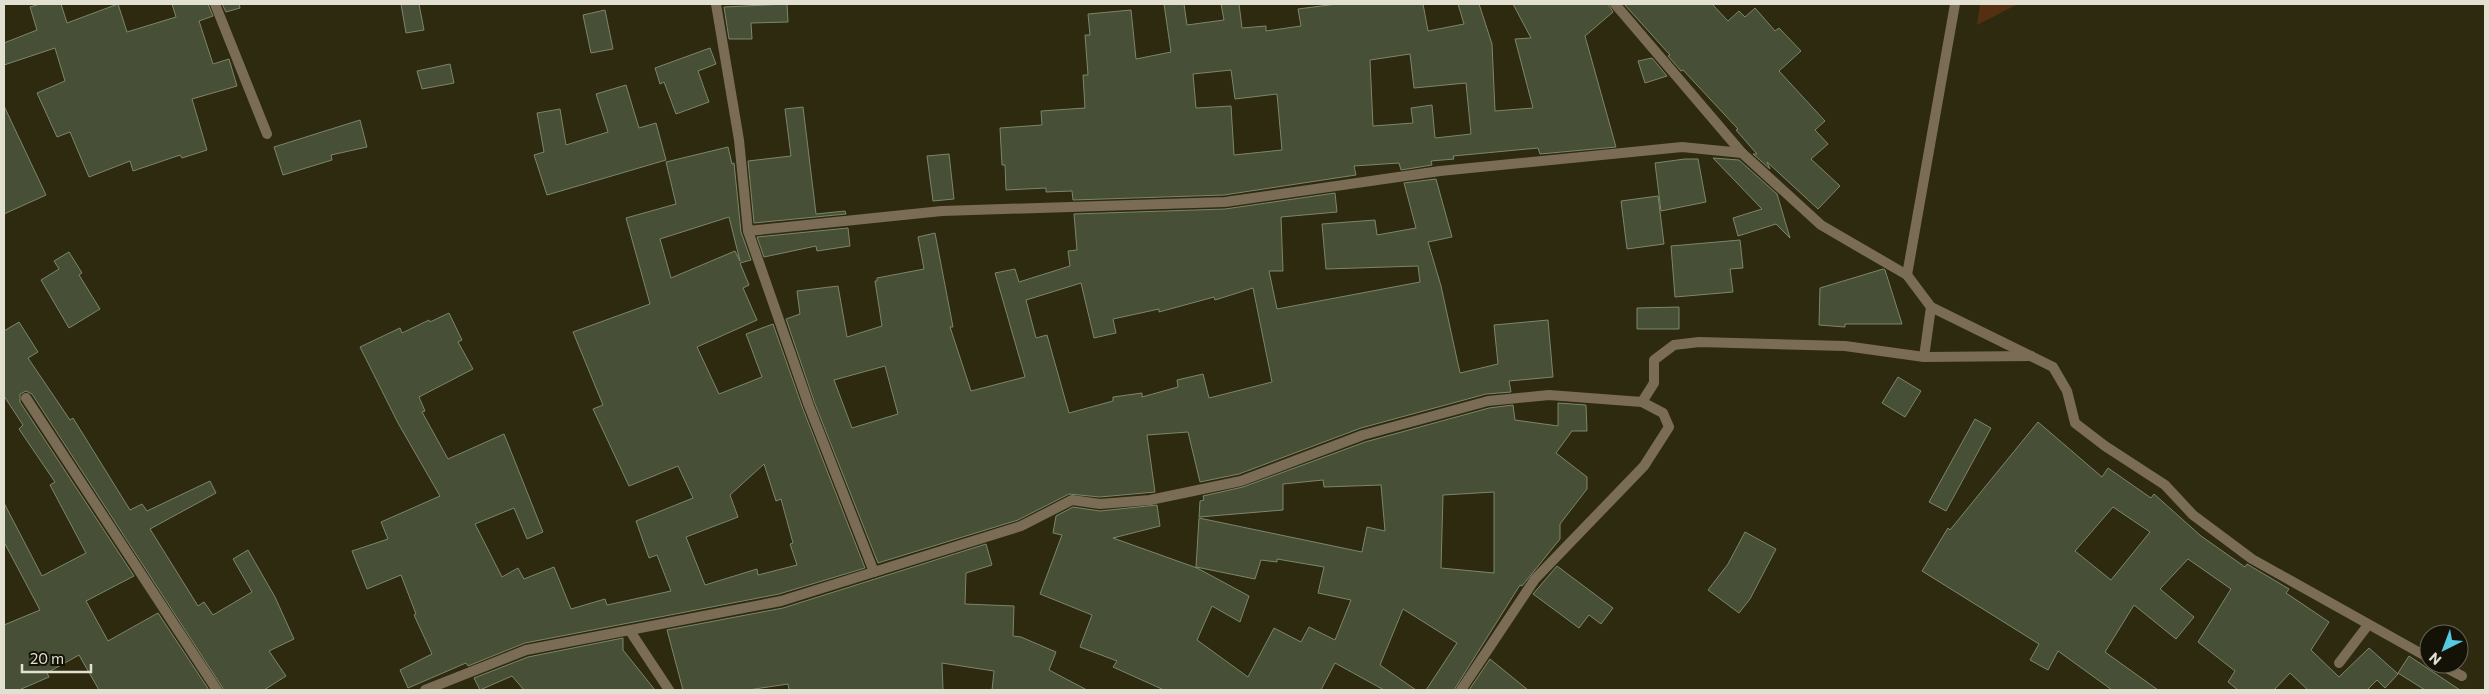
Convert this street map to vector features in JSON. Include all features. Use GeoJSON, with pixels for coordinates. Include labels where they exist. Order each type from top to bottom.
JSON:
{"type":"FeatureCollection","features":[{"type":"Feature","properties":{"kind":"street"},"geometry":{"type":"LineString","coordinates":[[215,4],[267,134]]}},
{"type":"Feature","properties":{"kind":"street"},"geometry":{"type":"LineString","coordinates":[[716,4],[739,140],[748,230],[809,406],[874,572]]}},
{"type":"Feature","properties":{"kind":"street"},"geometry":{"type":"LineString","coordinates":[[1615,4],[1742,153],[1821,225],[1907,275],[1931,306],[2053,367],[2068,391],[2075,423],[2105,446],[2165,485],[2193,515],[2252,559],[2419,653]]}},
{"type":"Feature","properties":{"kind":"street"},"geometry":{"type":"LineString","coordinates":[[1907,275],[1955,4]]}},
{"type":"Feature","properties":{"kind":"street"},"geometry":{"type":"LineString","coordinates":[[748,230],[942,211],[1225,202],[1440,170],[1682,147],[1742,153]]}},
{"type":"Feature","properties":{"kind":"street"},"geometry":{"type":"LineString","coordinates":[[1924,357],[1931,306]]}},
{"type":"Feature","properties":{"kind":"street"},"geometry":{"type":"LineString","coordinates":[[1642,402],[1654,383],[1654,360],[1674,345],[1699,342],[1845,346],[1924,357],[2031,356]]}},
{"type":"Feature","properties":{"kind":"street"},"geometry":{"type":"LineString","coordinates":[[425,690],[526,650],[781,601],[1021,526],[1072,500],[1100,504],[1150,500],[1241,481],[1363,435],[1488,401],[1548,395],[1642,402],[1663,413],[1669,427],[1644,466],[1535,579],[1461,690]]}},
{"type":"Feature","properties":{"kind":"street"},"geometry":{"type":"LineString","coordinates":[[26,398],[217,690]]}},
{"type":"Feature","properties":{"kind":"street"},"geometry":{"type":"LineString","coordinates":[[2340,663],[2368,625]]}},
{"type":"Feature","properties":{"kind":"street"},"geometry":{"type":"LineString","coordinates":[[630,630],[669,690]]}},
{"type":"Feature","properties":{"kind":"street"},"geometry":{"type":"LineString","coordinates":[[2458,674],[2462,676]]}},
{"type":"Feature","properties":{"kind":"shaded area"},"geometry":{"type":"Polygon","coordinates":[[[1980,4],[2018,4],[1977,25],[1980,4]]]}},
{"type":"Feature","properties":{"kind":"building"},"geometry":{"type":"Polygon","coordinates":[[[40,4],[61,4],[67,23],[118,4],[127,32],[176,17],[172,4],[208,4],[213,16],[199,21],[213,64],[229,59],[237,86],[192,99],[207,150],[182,158],[180,155],[133,171],[130,161],[89,177],[70,132],[57,137],[37,93],[65,81],[55,48],[4,65],[4,43],[37,30],[30,7],[40,4]]]}},
{"type":"Feature","properties":{"kind":"building"},"geometry":{"type":"Polygon","coordinates":[[[222,4],[239,4],[240,8],[226,12],[222,4]]]}},
{"type":"Feature","properties":{"kind":"building"},"geometry":{"type":"Polygon","coordinates":[[[401,4],[419,4],[424,30],[406,33],[401,4]]]}},
{"type":"Feature","properties":{"kind":"building"},"geometry":{"type":"Polygon","coordinates":[[[787,4],[788,22],[751,23],[752,39],[729,39],[724,7],[787,4]]]}},
{"type":"Feature","properties":{"kind":"building"},"geometry":{"type":"Polygon","coordinates":[[[1164,4],[1184,4],[1187,25],[1224,20],[1221,4],[1239,4],[1242,28],[1266,26],[1266,31],[1301,26],[1298,9],[1337,4],[1423,4],[1428,31],[1464,24],[1458,4],[1479,4],[1492,44],[1495,111],[1533,108],[1515,39],[1531,38],[1513,4],[1608,4],[1613,12],[1585,36],[1616,147],[1540,154],[1538,148],[1453,156],[1454,159],[1431,161],[1432,165],[1401,170],[1399,163],[1354,166],[1356,175],[1224,195],[1073,200],[1072,191],[1046,192],[1046,188],[1006,190],[1005,165],[1002,165],[1000,128],[1042,125],[1041,111],[1085,108],[1083,75],[1088,75],[1085,35],[1090,35],[1088,14],[1131,10],[1136,59],[1171,52],[1164,4]],[[1410,54],[1370,60],[1373,126],[1413,123],[1411,108],[1432,105],[1435,138],[1471,134],[1466,83],[1414,88],[1410,54]],[[1231,70],[1193,74],[1196,108],[1231,106],[1234,155],[1282,150],[1277,94],[1235,99],[1231,70]]]}},
{"type":"Feature","properties":{"kind":"building"},"geometry":{"type":"Polygon","coordinates":[[[1624,4],[1712,4],[1728,21],[1739,11],[1745,17],[1755,8],[1775,31],[1779,28],[1801,51],[1779,71],[1825,121],[1815,130],[1828,144],[1811,159],[1840,186],[1818,209],[1767,162],[1770,169],[1753,154],[1757,154],[1736,130],[1738,129],[1683,70],[1681,71],[1668,56],[1670,55],[1624,4]]]}},
{"type":"Feature","properties":{"kind":"building"},"geometry":{"type":"Polygon","coordinates":[[[605,10],[613,49],[591,53],[583,15],[605,10]]]}},
{"type":"Feature","properties":{"kind":"building"},"geometry":{"type":"Polygon","coordinates":[[[710,48],[716,64],[698,71],[709,102],[676,114],[664,82],[660,84],[655,68],[710,48]]]}},
{"type":"Feature","properties":{"kind":"building"},"geometry":{"type":"Polygon","coordinates":[[[1652,58],[1667,76],[1645,83],[1638,61],[1652,58]]]}},
{"type":"Feature","properties":{"kind":"building"},"geometry":{"type":"Polygon","coordinates":[[[450,64],[454,83],[422,89],[417,71],[450,64]]]}},
{"type":"Feature","properties":{"kind":"building"},"geometry":{"type":"Polygon","coordinates":[[[626,85],[639,128],[656,123],[666,160],[547,195],[534,155],[544,152],[537,113],[560,109],[566,145],[608,132],[596,94],[626,85]]]}},
{"type":"Feature","properties":{"kind":"building"},"geometry":{"type":"Polygon","coordinates":[[[4,106],[46,195],[4,214],[4,106]]]}},
{"type":"Feature","properties":{"kind":"building"},"geometry":{"type":"Polygon","coordinates":[[[803,107],[816,214],[845,211],[846,214],[754,223],[748,161],[791,156],[785,109],[803,107]]]}},
{"type":"Feature","properties":{"kind":"building"},"geometry":{"type":"Polygon","coordinates":[[[360,120],[367,147],[331,155],[332,160],[283,175],[274,147],[360,120]]]}},
{"type":"Feature","properties":{"kind":"building"},"geometry":{"type":"Polygon","coordinates":[[[728,147],[732,164],[734,163],[741,232],[751,260],[740,263],[749,285],[743,288],[757,320],[697,347],[719,394],[762,377],[746,334],[773,324],[803,409],[865,568],[779,594],[525,643],[468,666],[466,663],[408,688],[400,670],[432,654],[414,615],[416,614],[401,575],[367,589],[352,551],[388,539],[381,522],[440,496],[398,423],[360,347],[400,328],[402,333],[449,313],[462,340],[458,342],[473,369],[419,397],[425,411],[422,412],[448,459],[504,434],[543,532],[527,539],[514,508],[475,524],[502,577],[518,568],[524,579],[554,567],[571,609],[605,599],[607,605],[671,591],[657,555],[649,558],[636,521],[693,498],[678,466],[629,486],[593,409],[603,405],[573,332],[650,304],[626,218],[676,204],[666,162],[728,147]],[[729,217],[660,239],[671,278],[735,251],[740,261],[729,217]],[[764,464],[730,495],[738,517],[686,537],[705,585],[757,569],[758,575],[797,565],[790,544],[793,543],[781,499],[776,501],[764,464]]]}},
{"type":"Feature","properties":{"kind":"building"},"geometry":{"type":"Polygon","coordinates":[[[949,154],[954,199],[933,201],[927,156],[949,154]]]}},
{"type":"Feature","properties":{"kind":"building"},"geometry":{"type":"Polygon","coordinates":[[[1713,158],[1739,160],[1777,194],[1790,238],[1776,224],[1738,236],[1733,218],[1762,209],[1713,158]]]}},
{"type":"Feature","properties":{"kind":"building"},"geometry":{"type":"Polygon","coordinates":[[[1698,159],[1706,202],[1661,211],[1655,163],[1698,159]]]}},
{"type":"Feature","properties":{"kind":"building"},"geometry":{"type":"Polygon","coordinates":[[[1436,179],[1452,237],[1428,242],[1441,286],[1460,373],[1498,364],[1494,325],[1548,320],[1553,377],[1509,381],[1511,392],[1486,394],[1361,428],[1239,474],[1200,482],[1188,432],[1147,435],[1155,492],[1100,497],[1069,494],[1018,520],[878,563],[815,404],[786,319],[800,314],[797,291],[838,286],[847,337],[882,326],[875,281],[877,281],[877,278],[924,269],[918,237],[935,233],[953,327],[950,327],[971,391],[1025,377],[995,273],[1015,269],[1019,282],[1070,266],[1068,251],[1077,250],[1074,214],[1225,209],[1335,193],[1337,212],[1281,217],[1283,271],[1269,271],[1277,309],[1420,282],[1418,266],[1326,269],[1322,224],[1375,220],[1377,235],[1416,228],[1404,183],[1436,179]],[[1081,283],[1026,300],[1036,338],[1047,335],[1069,413],[1113,401],[1113,397],[1142,393],[1142,397],[1178,387],[1177,380],[1203,374],[1209,398],[1272,382],[1253,288],[1215,300],[1214,297],[1159,312],[1159,309],[1113,319],[1116,333],[1094,338],[1081,283]],[[885,366],[834,380],[852,428],[898,414],[885,366]]]}},
{"type":"Feature","properties":{"kind":"building"},"geometry":{"type":"Polygon","coordinates":[[[1658,196],[1664,244],[1627,249],[1621,201],[1658,196]]]}},
{"type":"Feature","properties":{"kind":"building"},"geometry":{"type":"Polygon","coordinates":[[[848,228],[850,246],[817,251],[816,246],[764,257],[757,237],[848,228]]]}},
{"type":"Feature","properties":{"kind":"building"},"geometry":{"type":"Polygon","coordinates":[[[1740,240],[1743,268],[1730,269],[1733,292],[1675,297],[1671,246],[1740,240]]]}},
{"type":"Feature","properties":{"kind":"building"},"geometry":{"type":"Polygon","coordinates":[[[69,252],[82,273],[79,275],[100,309],[69,328],[41,280],[59,269],[54,261],[69,252]]]}},
{"type":"Feature","properties":{"kind":"building"},"geometry":{"type":"Polygon","coordinates":[[[1885,270],[1902,324],[1845,324],[1845,327],[1819,325],[1820,288],[1885,270]]]}},
{"type":"Feature","properties":{"kind":"building"},"geometry":{"type":"Polygon","coordinates":[[[1679,307],[1679,329],[1637,329],[1637,308],[1679,307]]]}},
{"type":"Feature","properties":{"kind":"building"},"geometry":{"type":"Polygon","coordinates":[[[19,322],[38,352],[28,358],[70,420],[73,418],[130,510],[142,504],[147,511],[210,481],[216,493],[150,529],[198,606],[204,602],[213,615],[252,592],[233,559],[248,550],[275,597],[294,639],[269,651],[286,676],[264,690],[224,690],[32,394],[26,391],[20,394],[20,402],[134,576],[86,601],[108,641],[158,613],[209,690],[99,690],[79,655],[47,673],[49,677],[19,690],[4,690],[4,625],[40,610],[4,542],[4,503],[42,576],[86,553],[50,485],[55,482],[19,429],[23,425],[4,396],[4,331],[19,322]]]}},
{"type":"Feature","properties":{"kind":"building"},"geometry":{"type":"Polygon","coordinates":[[[1898,377],[1921,391],[1905,417],[1882,403],[1898,377]]]}},
{"type":"Feature","properties":{"kind":"building"},"geometry":{"type":"Polygon","coordinates":[[[1558,403],[1586,405],[1587,431],[1572,431],[1556,453],[1587,477],[1587,489],[1560,524],[1560,539],[1522,586],[1520,585],[1454,690],[1426,690],[1457,643],[1403,609],[1380,665],[1416,690],[1384,690],[1335,663],[1321,690],[1164,690],[1113,667],[1117,661],[1080,647],[1092,615],[1040,594],[1062,535],[1053,533],[1056,516],[1073,507],[1100,511],[1157,505],[1160,526],[1113,538],[1197,568],[1249,596],[1240,622],[1212,606],[1197,640],[1248,677],[1274,628],[1301,642],[1309,627],[1335,640],[1351,600],[1318,593],[1324,567],[1277,559],[1277,562],[1261,560],[1255,579],[1196,567],[1199,518],[1362,552],[1367,527],[1385,531],[1381,485],[1324,487],[1323,480],[1283,484],[1283,510],[1199,517],[1200,501],[1204,500],[1203,496],[1243,487],[1365,442],[1489,408],[1513,405],[1515,420],[1558,426],[1558,403]],[[1494,492],[1443,495],[1441,568],[1494,573],[1494,492]]]}},
{"type":"Feature","properties":{"kind":"building"},"geometry":{"type":"Polygon","coordinates":[[[1975,419],[1991,428],[1946,511],[1929,502],[1975,419]]]}},
{"type":"Feature","properties":{"kind":"building"},"geometry":{"type":"Polygon","coordinates":[[[2038,422],[2102,477],[2108,468],[2151,498],[2154,494],[2201,536],[2245,567],[2247,564],[2289,589],[2286,593],[2329,622],[2311,650],[2339,677],[2369,648],[2398,674],[2385,688],[2377,680],[2367,690],[2308,690],[2290,673],[2274,690],[2238,690],[2228,682],[2235,671],[2198,642],[2231,589],[2188,559],[2160,589],[2194,617],[2176,639],[2134,605],[2105,652],[2158,690],[2112,690],[2058,651],[2048,670],[2030,660],[2039,644],[1922,571],[1948,528],[1950,530],[2038,422]],[[2113,507],[2075,551],[2111,580],[2150,532],[2113,507]]]}},
{"type":"Feature","properties":{"kind":"building"},"geometry":{"type":"Polygon","coordinates":[[[1745,532],[1776,549],[1750,599],[1739,613],[1708,590],[1728,564],[1745,532]]]}},
{"type":"Feature","properties":{"kind":"building"},"geometry":{"type":"Polygon","coordinates":[[[986,544],[992,565],[966,573],[965,604],[1014,606],[1013,636],[1021,637],[1056,652],[1049,670],[1087,690],[992,690],[994,671],[942,663],[943,690],[789,690],[788,684],[748,690],[683,690],[667,630],[783,608],[986,544]]]}},
{"type":"Feature","properties":{"kind":"building"},"geometry":{"type":"Polygon","coordinates":[[[1557,566],[1613,608],[1601,624],[1589,615],[1579,628],[1533,594],[1557,566]]]}},
{"type":"Feature","properties":{"kind":"building"},"geometry":{"type":"Polygon","coordinates":[[[623,638],[623,650],[655,690],[524,690],[512,676],[480,690],[474,678],[528,657],[623,638]]]}},
{"type":"Feature","properties":{"kind":"building"},"geometry":{"type":"Polygon","coordinates":[[[2409,656],[2419,663],[2419,674],[2436,674],[2460,690],[2425,690],[2398,673],[2409,656]]]}},
{"type":"Feature","properties":{"kind":"building"},"geometry":{"type":"Polygon","coordinates":[[[1490,659],[1528,690],[1469,690],[1490,659]]]}}]}
